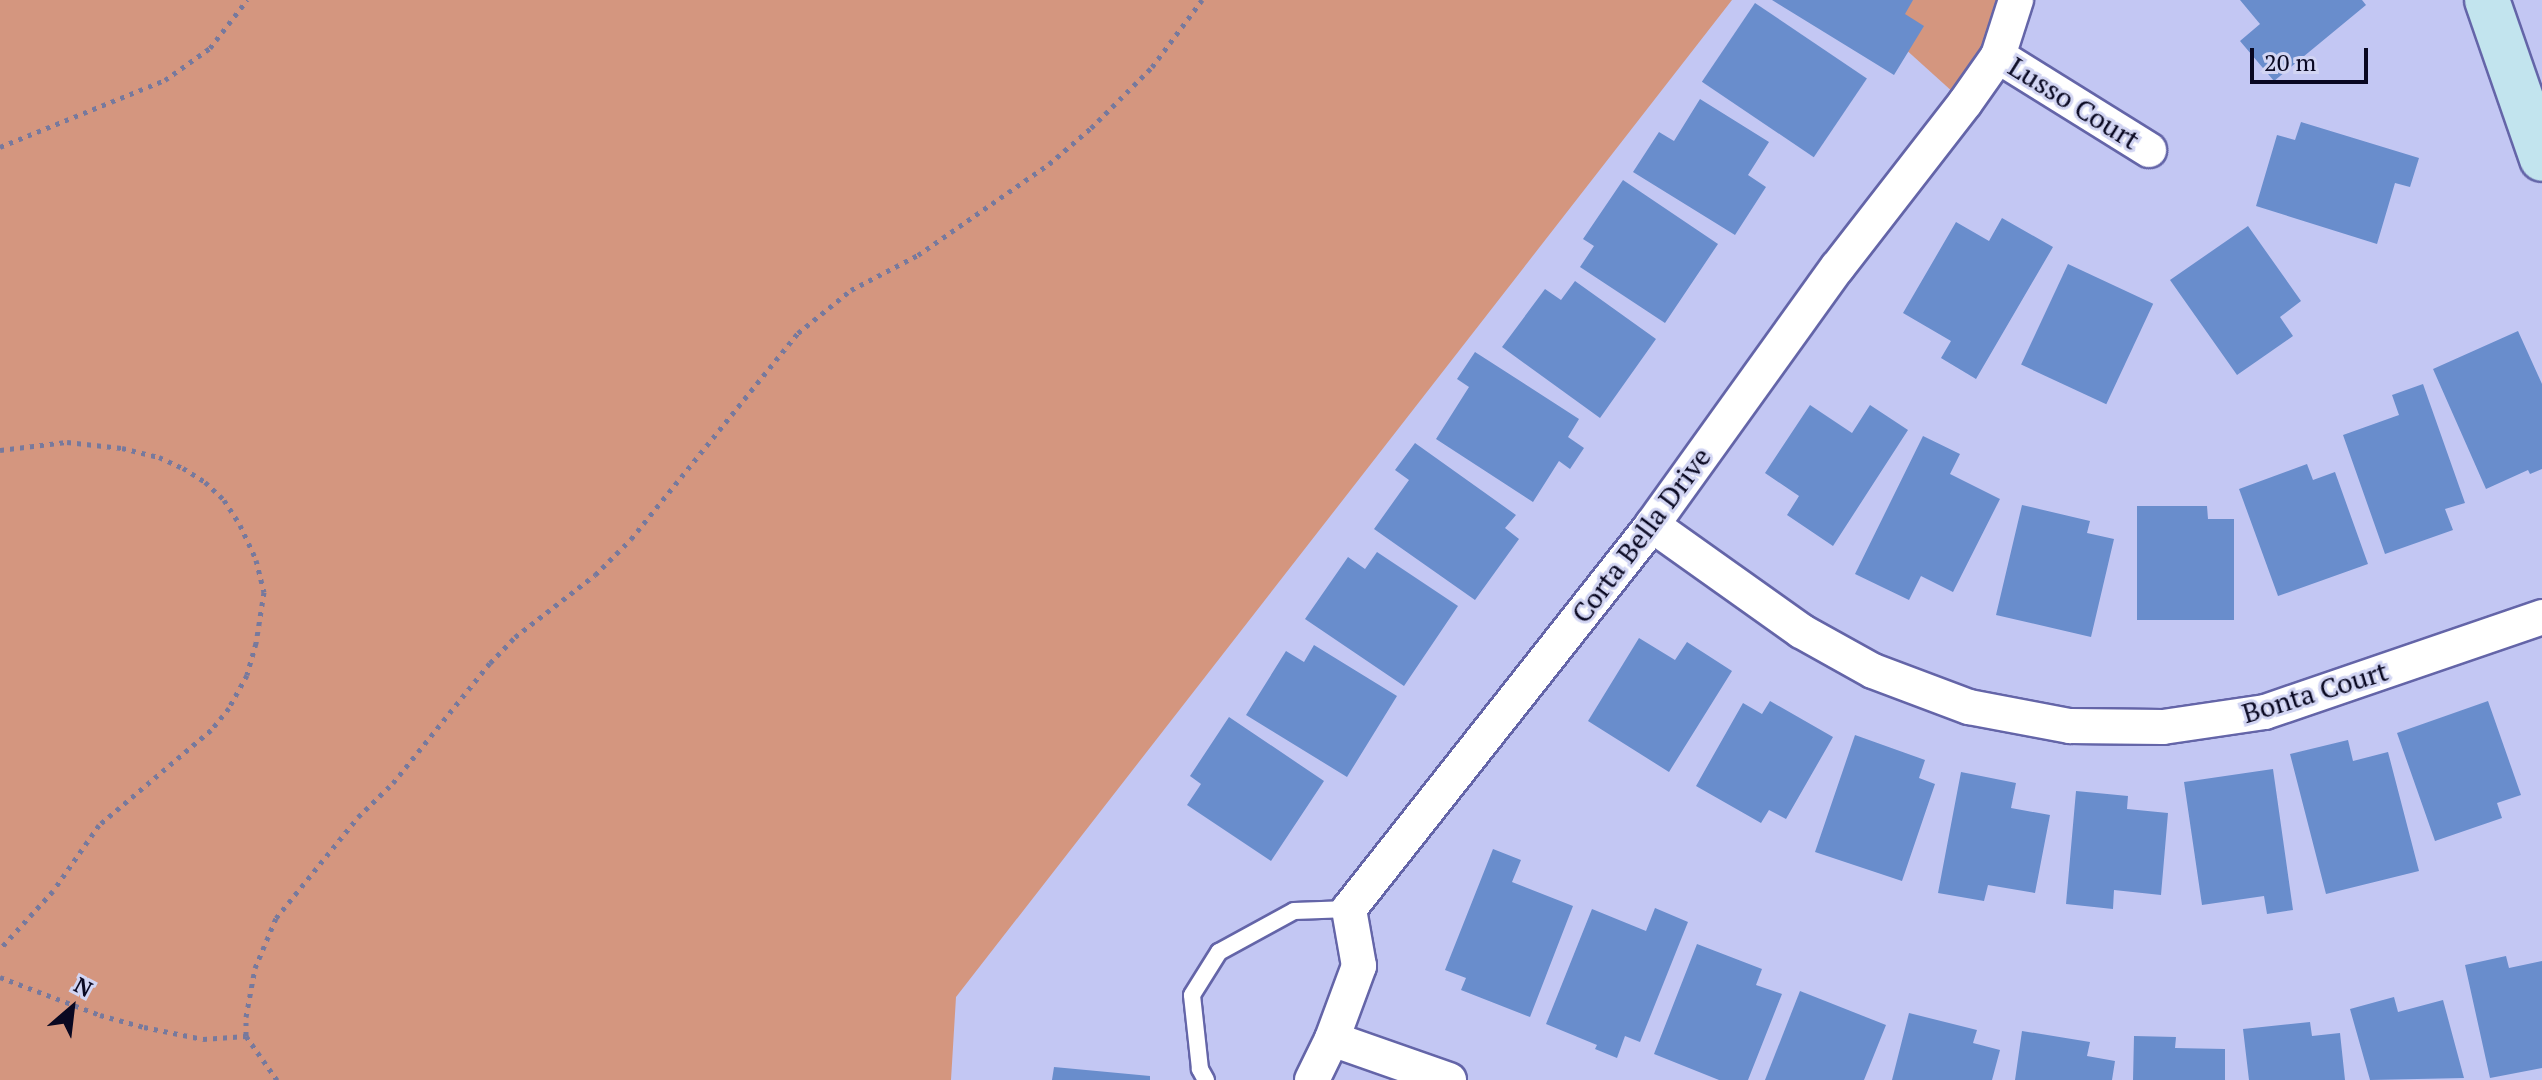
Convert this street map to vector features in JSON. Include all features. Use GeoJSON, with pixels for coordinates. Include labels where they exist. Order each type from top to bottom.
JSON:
{"type":"FeatureCollection","features":[{"type":"Feature","properties":{"kind":"street","name":"Corta Bella Drive"},"geometry":{"type":"LineString","coordinates":[[1349,909],[1652,525],[1837,268],[1998,56],[2016,0]]}},
{"type":"Feature","properties":{"kind":"street"},"geometry":{"type":"LineString","coordinates":[[2487,0],[2542,159]]}},
{"type":"Feature","properties":{"kind":"street","name":"Lusso Court"},"geometry":{"type":"LineString","coordinates":[[1998,56],[2149,150]]}},
{"type":"Feature","properties":{"kind":"street","name":"Bonta Court"},"geometry":{"type":"LineString","coordinates":[[1652,525],[1801,631],[1873,671],[1969,707],[2070,726],[2163,727],[2265,712],[2542,617]]}},
{"type":"Feature","properties":{"kind":"street"},"geometry":{"type":"LineString","coordinates":[[1312,1080],[1332,1039],[1359,966],[1349,909]]}},
{"type":"Feature","properties":{"kind":"street"},"geometry":{"type":"LineString","coordinates":[[1332,1039],[1449,1080]]}},
{"type":"Feature","properties":{"kind":"lane"},"geometry":{"type":"LineString","coordinates":[[1206,1080],[1200,1069],[1192,995],[1219,952],[1294,911],[1349,909]]}},
{"type":"Feature","properties":{"kind":"path"},"geometry":{"type":"LineString","coordinates":[[0,147],[165,80],[210,48],[247,0]]}},
{"type":"Feature","properties":{"kind":"path"},"geometry":{"type":"LineString","coordinates":[[277,1080],[246,1036],[246,1017],[262,945],[276,918],[358,817],[393,783],[490,663],[515,637],[595,575],[631,539],[798,333],[851,290],[918,255],[1049,164],[1091,128],[1152,67],[1202,0]]}},
{"type":"Feature","properties":{"kind":"path"},"geometry":{"type":"LineString","coordinates":[[0,450],[67,442],[122,448],[159,457],[183,468],[205,482],[224,500],[240,525],[264,592],[247,675],[229,708],[211,730],[99,825],[53,891],[0,949]]}},
{"type":"Feature","properties":{"kind":"path"},"geometry":{"type":"LineString","coordinates":[[0,977],[100,1015],[144,1027],[203,1039],[246,1036]]}},
{"type":"Feature","properties":{"kind":"shaded area"},"geometry":{"type":"Polygon","coordinates":[[[0,0],[1732,0],[956,997],[951,1080],[0,1080],[0,0]]]}},
{"type":"Feature","properties":{"kind":"shaded area"},"geometry":{"type":"Polygon","coordinates":[[[1851,0],[2016,0],[1965,103],[1851,0]]]}},
{"type":"Feature","properties":{"kind":"building"},"geometry":{"type":"Polygon","coordinates":[[[1772,0],[1913,0],[1905,14],[1924,26],[1894,75],[1772,0]]]}},
{"type":"Feature","properties":{"kind":"building"},"geometry":{"type":"Polygon","coordinates":[[[2240,0],[2362,0],[2366,5],[2274,81],[2240,41],[2260,24],[2240,0]]]}},
{"type":"Feature","properties":{"kind":"building"},"geometry":{"type":"Polygon","coordinates":[[[1755,3],[1867,78],[1814,157],[1702,82],[1755,3]]]}},
{"type":"Feature","properties":{"kind":"building"},"geometry":{"type":"Polygon","coordinates":[[[1700,99],[1769,142],[1748,175],[1766,187],[1735,235],[1633,172],[1659,132],[1674,141],[1700,99]]]}},
{"type":"Feature","properties":{"kind":"building"},"geometry":{"type":"Polygon","coordinates":[[[2301,122],[2419,158],[2410,187],[2395,183],[2377,244],[2256,206],[2277,135],[2295,140],[2301,122]]]}},
{"type":"Feature","properties":{"kind":"building"},"geometry":{"type":"Polygon","coordinates":[[[1623,180],[1718,244],[1665,323],[1580,267],[1594,246],[1583,239],[1623,180]]]}},
{"type":"Feature","properties":{"kind":"building"},"geometry":{"type":"Polygon","coordinates":[[[2002,218],[2053,247],[1976,379],[1941,358],[1951,341],[1903,313],[1956,222],[1989,241],[2002,218]]]}},
{"type":"Feature","properties":{"kind":"building"},"geometry":{"type":"Polygon","coordinates":[[[2248,226],[2301,301],[2280,317],[2293,336],[2237,375],[2170,280],[2248,226]]]}},
{"type":"Feature","properties":{"kind":"building"},"geometry":{"type":"Polygon","coordinates":[[[2068,264],[2153,304],[2106,404],[2021,365],[2068,264]]]}},
{"type":"Feature","properties":{"kind":"building"},"geometry":{"type":"Polygon","coordinates":[[[1575,281],[1656,339],[1600,418],[1502,347],[1545,289],[1561,300],[1575,281]]]}},
{"type":"Feature","properties":{"kind":"building"},"geometry":{"type":"Polygon","coordinates":[[[2518,331],[2542,384],[2542,469],[2530,474],[2528,470],[2486,489],[2433,369],[2518,331]]]}},
{"type":"Feature","properties":{"kind":"building"},"geometry":{"type":"Polygon","coordinates":[[[1475,352],[1579,419],[1568,437],[1584,448],[1570,469],[1559,461],[1533,502],[1436,439],[1469,387],[1457,379],[1475,352]]]}},
{"type":"Feature","properties":{"kind":"building"},"geometry":{"type":"Polygon","coordinates":[[[2423,384],[2465,503],[2445,509],[2453,530],[2385,554],[2343,435],[2399,415],[2392,395],[2423,384]]]}},
{"type":"Feature","properties":{"kind":"building"},"geometry":{"type":"Polygon","coordinates":[[[1810,405],[1852,433],[1870,405],[1908,430],[1833,546],[1787,515],[1799,496],[1765,473],[1810,405]]]}},
{"type":"Feature","properties":{"kind":"building"},"geometry":{"type":"Polygon","coordinates":[[[1923,436],[1960,454],[1950,474],[2000,499],[1953,592],[1921,576],[1909,600],[1855,574],[1923,436]]]}},
{"type":"Feature","properties":{"kind":"building"},"geometry":{"type":"Polygon","coordinates":[[[1415,443],[1516,515],[1505,528],[1519,539],[1475,600],[1374,529],[1409,480],[1395,470],[1415,443]]]}},
{"type":"Feature","properties":{"kind":"building"},"geometry":{"type":"Polygon","coordinates":[[[2307,464],[2313,480],[2335,472],[2368,564],[2278,596],[2239,489],[2307,464]]]}},
{"type":"Feature","properties":{"kind":"building"},"geometry":{"type":"Polygon","coordinates":[[[2022,505],[2090,521],[2087,533],[2114,539],[2091,637],[1996,615],[2022,505]]]}},
{"type":"Feature","properties":{"kind":"building"},"geometry":{"type":"Polygon","coordinates":[[[2137,506],[2207,506],[2208,519],[2234,519],[2234,620],[2137,620],[2137,506]]]}},
{"type":"Feature","properties":{"kind":"building"},"geometry":{"type":"Polygon","coordinates":[[[1377,552],[1458,606],[1404,686],[1305,619],[1348,557],[1365,569],[1377,552]]]}},
{"type":"Feature","properties":{"kind":"building"},"geometry":{"type":"Polygon","coordinates":[[[1639,638],[1675,660],[1687,642],[1732,671],[1669,772],[1588,721],[1639,638]]]}},
{"type":"Feature","properties":{"kind":"building"},"geometry":{"type":"Polygon","coordinates":[[[1314,645],[1397,696],[1347,777],[1246,715],[1286,651],[1304,662],[1314,645]]]}},
{"type":"Feature","properties":{"kind":"building"},"geometry":{"type":"Polygon","coordinates":[[[1770,701],[1833,737],[1786,819],[1769,810],[1761,823],[1696,786],[1743,703],[1762,714],[1770,701]]]}},
{"type":"Feature","properties":{"kind":"building"},"geometry":{"type":"Polygon","coordinates":[[[2488,701],[2521,795],[2497,803],[2502,818],[2435,841],[2397,733],[2488,701]]]}},
{"type":"Feature","properties":{"kind":"building"},"geometry":{"type":"Polygon","coordinates":[[[1229,717],[1324,781],[1271,861],[1187,805],[1201,784],[1190,776],[1229,717]]]}},
{"type":"Feature","properties":{"kind":"building"},"geometry":{"type":"Polygon","coordinates":[[[1855,735],[1925,760],[1919,778],[1935,784],[1902,881],[1815,852],[1855,735]]]}},
{"type":"Feature","properties":{"kind":"building"},"geometry":{"type":"Polygon","coordinates":[[[2348,740],[2353,761],[2388,752],[2419,871],[2326,894],[2290,754],[2348,740]]]}},
{"type":"Feature","properties":{"kind":"building"},"geometry":{"type":"Polygon","coordinates":[[[2273,769],[2293,910],[2267,914],[2264,896],[2202,905],[2184,782],[2273,769]]]}},
{"type":"Feature","properties":{"kind":"building"},"geometry":{"type":"Polygon","coordinates":[[[1961,772],[2016,783],[2011,808],[2050,815],[2035,893],[1988,885],[1984,901],[1938,893],[1961,772]]]}},
{"type":"Feature","properties":{"kind":"building"},"geometry":{"type":"Polygon","coordinates":[[[2076,791],[2128,796],[2127,809],[2168,813],[2161,895],[2114,890],[2113,909],[2066,904],[2076,791]]]}},
{"type":"Feature","properties":{"kind":"building"},"geometry":{"type":"Polygon","coordinates":[[[1493,849],[1521,860],[1512,882],[1573,906],[1530,1017],[1461,990],[1466,978],[1445,970],[1493,849]]]}},
{"type":"Feature","properties":{"kind":"building"},"geometry":{"type":"Polygon","coordinates":[[[1655,908],[1688,922],[1640,1042],[1625,1036],[1617,1058],[1595,1049],[1597,1045],[1546,1024],[1592,909],[1646,931],[1655,908]]]}},
{"type":"Feature","properties":{"kind":"building"},"geometry":{"type":"Polygon","coordinates":[[[1697,944],[1762,969],[1756,985],[1782,994],[1748,1080],[1719,1080],[1654,1054],[1697,944]]]}},
{"type":"Feature","properties":{"kind":"building"},"geometry":{"type":"Polygon","coordinates":[[[2506,956],[2509,968],[2542,961],[2542,1068],[2490,1078],[2465,965],[2506,956]]]}},
{"type":"Feature","properties":{"kind":"building"},"geometry":{"type":"Polygon","coordinates":[[[1800,991],[1886,1025],[1864,1080],[1765,1080],[1800,991]]]}},
{"type":"Feature","properties":{"kind":"building"},"geometry":{"type":"Polygon","coordinates":[[[2394,997],[2398,1012],[2443,1000],[2464,1078],[2370,1080],[2350,1009],[2394,997]]]}},
{"type":"Feature","properties":{"kind":"building"},"geometry":{"type":"Polygon","coordinates":[[[1909,1013],[1977,1030],[1973,1043],[2000,1050],[1992,1080],[1892,1080],[1909,1013]]]}},
{"type":"Feature","properties":{"kind":"building"},"geometry":{"type":"Polygon","coordinates":[[[2310,1022],[2312,1036],[2340,1033],[2345,1080],[2249,1080],[2243,1029],[2310,1022]]]}},
{"type":"Feature","properties":{"kind":"building"},"geometry":{"type":"Polygon","coordinates":[[[2022,1031],[2090,1042],[2087,1056],[2115,1061],[2112,1080],[2015,1080],[2022,1031]]]}},
{"type":"Feature","properties":{"kind":"building"},"geometry":{"type":"Polygon","coordinates":[[[2134,1036],[2176,1037],[2175,1048],[2225,1049],[2225,1080],[2133,1080],[2134,1036]]]}},
{"type":"Feature","properties":{"kind":"building"},"geometry":{"type":"Polygon","coordinates":[[[1054,1067],[1150,1076],[1150,1080],[1052,1080],[1054,1067]]]}}]}
